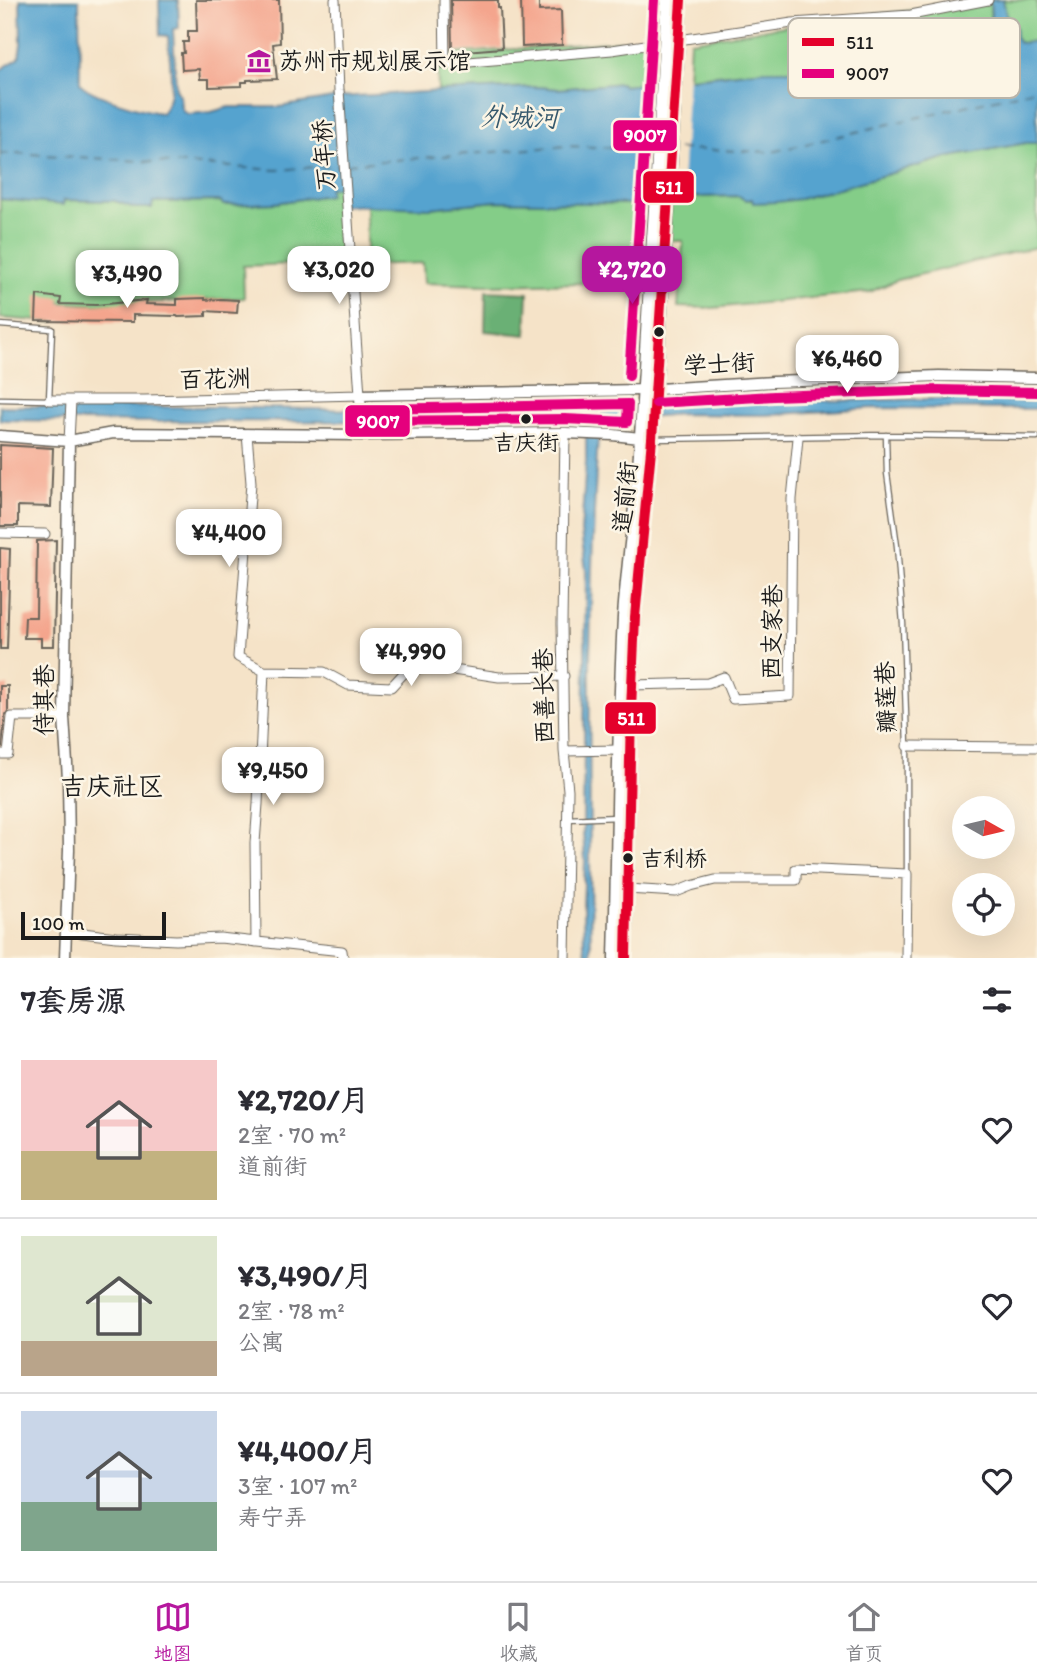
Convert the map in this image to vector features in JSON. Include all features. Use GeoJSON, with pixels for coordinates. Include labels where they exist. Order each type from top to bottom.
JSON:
{"type":"FeatureCollection","features":[{"type":"Feature","properties":{"kind":"main road","name":"道前街"},"geometry":{"type":"LineString","coordinates":[[661,225],[668,0]]}},
{"type":"Feature","properties":{"kind":"main road","name":"道前街"},"geometry":{"type":"LineString","coordinates":[[626,958],[632,685],[647,420],[681,0]]}},
{"type":"Feature","properties":{"kind":"main road","name":"道前街"},"geometry":{"type":"LineString","coordinates":[[615,958],[619,750],[628,564],[647,439]]}},
{"type":"Feature","properties":{"kind":"street","name":"万年桥"},"geometry":{"type":"LineString","coordinates":[[335,0],[360,400]]}},
{"type":"Feature","properties":{"kind":"street"},"geometry":{"type":"LineString","coordinates":[[444,0],[445,64],[612,50],[788,24]]}},
{"type":"Feature","properties":{"kind":"street"},"geometry":{"type":"LineString","coordinates":[[866,18],[911,15],[988,0]]}},
{"type":"Feature","properties":{"kind":"street","name":"学士街"},"geometry":{"type":"LineString","coordinates":[[360,400],[649,395],[773,382],[939,376],[1037,378]]}},
{"type":"Feature","properties":{"kind":"street","name":"百花洲"},"geometry":{"type":"LineString","coordinates":[[49,400],[360,400]]}},
{"type":"Feature","properties":{"kind":"street"},"geometry":{"type":"LineString","coordinates":[[360,400],[362,433]]}},
{"type":"Feature","properties":{"kind":"street"},"geometry":{"type":"LineString","coordinates":[[69,441],[71,402]]}},
{"type":"Feature","properties":{"kind":"street"},"geometry":{"type":"LineString","coordinates":[[0,436],[69,441],[113,433],[565,433],[647,439]]}},
{"type":"Feature","properties":{"kind":"street","name":"西善长巷"},"geometry":{"type":"LineString","coordinates":[[565,433],[562,611],[564,751],[568,790],[565,958]]}},
{"type":"Feature","properties":{"kind":"street"},"geometry":{"type":"LineString","coordinates":[[247,434],[251,483],[238,657],[264,671],[324,672],[348,685],[391,687],[405,672],[427,666],[499,677],[564,676]]}},
{"type":"Feature","properties":{"kind":"street","name":"西支家巷"},"geometry":{"type":"LineString","coordinates":[[632,685],[708,683],[724,677],[733,699],[790,696],[792,499],[798,438]]}},
{"type":"Feature","properties":{"kind":"street","name":"侍其巷"},"geometry":{"type":"LineString","coordinates":[[65,958],[69,850],[64,717],[69,441]]}},
{"type":"Feature","properties":{"kind":"street"},"geometry":{"type":"LineString","coordinates":[[0,533],[45,534]]}},
{"type":"Feature","properties":{"kind":"street"},"geometry":{"type":"LineString","coordinates":[[256,942],[255,843],[264,671]]}},
{"type":"Feature","properties":{"kind":"street"},"geometry":{"type":"LineString","coordinates":[[0,754],[8,754],[12,717],[64,717]]}},
{"type":"Feature","properties":{"kind":"street"},"geometry":{"type":"LineString","coordinates":[[907,746],[1037,747]]}},
{"type":"Feature","properties":{"kind":"street"},"geometry":{"type":"LineString","coordinates":[[564,751],[619,750]]}},
{"type":"Feature","properties":{"kind":"street"},"geometry":{"type":"LineString","coordinates":[[627,889],[676,892],[715,880],[796,880],[796,869],[907,874]]}},
{"type":"Feature","properties":{"kind":"street","name":"瓣莲巷"},"geometry":{"type":"LineString","coordinates":[[906,958],[907,874]]}},
{"type":"Feature","properties":{"kind":"street"},"geometry":{"type":"LineString","coordinates":[[66,931],[176,940],[220,938],[342,951],[343,958]]}},
{"type":"Feature","properties":{"kind":"lane"},"geometry":{"type":"LineString","coordinates":[[0,325],[52,329],[49,400],[0,399]]}},
{"type":"Feature","properties":{"kind":"lane"},"geometry":{"type":"LineString","coordinates":[[647,439],[886,435],[1037,437]]}},
{"type":"Feature","properties":{"kind":"lane","name":"瓣莲巷"},"geometry":{"type":"LineString","coordinates":[[886,435],[887,473],[897,546],[903,624],[907,874]]}},
{"type":"Feature","properties":{"kind":"lane"},"geometry":{"type":"LineString","coordinates":[[568,819],[618,817]]}},
{"type":"Feature","properties":{"kind":"green space"},"geometry":{"type":"Polygon","coordinates":[[[1003,0],[1037,0],[1037,41],[1020,43],[1020,18],[1007,18],[1003,0]]]}},
{"type":"Feature","properties":{"kind":"green space"},"geometry":{"type":"Polygon","coordinates":[[[990,1],[990,18],[848,18],[990,1]]]}},
{"type":"Feature","properties":{"kind":"green space"},"geometry":{"type":"Polygon","coordinates":[[[788,26],[788,70],[688,78],[690,41],[788,26]]]}},
{"type":"Feature","properties":{"kind":"green space"},"geometry":{"type":"Polygon","coordinates":[[[647,39],[646,84],[438,91],[437,55],[647,39]]]}},
{"type":"Feature","properties":{"kind":"green space"},"geometry":{"type":"Polygon","coordinates":[[[1037,143],[1037,247],[897,280],[870,292],[713,308],[678,307],[683,241],[635,240],[632,282],[486,285],[424,283],[423,263],[366,265],[366,205],[430,208],[496,201],[633,204],[697,197],[800,199],[945,158],[1037,143]]]}},
{"type":"Feature","properties":{"kind":"green space"},"geometry":{"type":"Polygon","coordinates":[[[340,187],[343,262],[243,266],[244,298],[96,305],[56,302],[54,322],[0,318],[0,199],[63,204],[63,200],[115,201],[135,208],[152,208],[152,202],[222,201],[223,205],[275,203],[329,195],[329,188],[340,187]]]}},
{"type":"Feature","properties":{"kind":"green space"},"geometry":{"type":"Polygon","coordinates":[[[486,291],[528,293],[526,335],[485,331],[486,291]]]}},
{"type":"Feature","properties":{"kind":"water","name":"外城河"},"geometry":{"type":"Polygon","coordinates":[[[20,0],[79,0],[80,83],[106,98],[162,113],[167,105],[171,76],[168,36],[160,35],[159,0],[178,0],[179,28],[173,29],[176,89],[181,107],[188,114],[229,107],[279,107],[338,97],[539,87],[558,89],[621,83],[623,86],[765,70],[788,70],[788,98],[1020,98],[1020,43],[1037,41],[1037,143],[945,158],[800,199],[777,202],[753,203],[752,199],[745,200],[739,196],[697,197],[633,204],[496,201],[430,208],[342,205],[340,187],[329,188],[329,195],[275,203],[223,205],[221,201],[153,202],[152,208],[135,208],[115,201],[64,200],[63,205],[0,199],[0,70],[19,58],[20,0]]]}},
{"type":"Feature","properties":{"kind":"water"},"geometry":{"type":"Polygon","coordinates":[[[990,0],[1003,0],[1007,18],[991,18],[990,0]]]}},
{"type":"Feature","properties":{"kind":"water"},"geometry":{"type":"Polygon","coordinates":[[[1004,398],[1005,401],[1037,401],[1037,409],[874,408],[764,415],[682,414],[599,422],[591,622],[591,958],[587,958],[584,945],[583,908],[586,571],[581,532],[586,422],[0,420],[0,406],[370,410],[370,417],[575,417],[693,403],[1004,398]]]}},
{"type":"Feature","properties":{"kind":"pier"},"geometry":{"type":"Polygon","coordinates":[[[688,75],[681,202],[644,206],[651,80],[688,75]]]}},
{"type":"Feature","properties":{"kind":"building"},"geometry":{"type":"Polygon","coordinates":[[[196,0],[279,0],[280,43],[273,44],[277,79],[247,80],[242,82],[242,86],[209,87],[209,79],[200,79],[199,69],[182,70],[183,42],[188,42],[188,31],[197,31],[196,0]]]}},
{"type":"Feature","properties":{"kind":"building"},"geometry":{"type":"Polygon","coordinates":[[[451,0],[498,0],[502,48],[452,52],[451,0]]]}},
{"type":"Feature","properties":{"kind":"building"},"geometry":{"type":"Polygon","coordinates":[[[521,0],[539,0],[539,11],[561,10],[562,45],[522,47],[521,0]]]}},
{"type":"Feature","properties":{"kind":"building"},"geometry":{"type":"Polygon","coordinates":[[[37,295],[61,298],[60,304],[96,305],[147,300],[146,304],[177,305],[177,299],[238,300],[237,313],[206,311],[206,316],[178,317],[133,315],[133,322],[36,321],[37,295]]]}},
{"type":"Feature","properties":{"kind":"building"},"geometry":{"type":"Polygon","coordinates":[[[0,445],[53,448],[51,507],[18,506],[18,526],[0,526],[0,445]]]}},
{"type":"Feature","properties":{"kind":"building"},"geometry":{"type":"Polygon","coordinates":[[[56,540],[54,646],[41,646],[41,638],[24,638],[25,617],[36,617],[37,541],[56,540]]]}},
{"type":"Feature","properties":{"kind":"building"},"geometry":{"type":"Polygon","coordinates":[[[0,548],[10,549],[7,649],[0,649],[0,548]]]}},
{"type":"Feature","properties":{"kind":"building"},"geometry":{"type":"Polygon","coordinates":[[[0,686],[8,686],[8,711],[5,716],[2,747],[0,747],[0,686]]]}},
{"type":"Feature","properties":{"kind":"ferry route"},"geometry":{"type":"LineString","coordinates":[[1020,93],[1037,89]]}},
{"type":"Feature","properties":{"kind":"ferry route"},"geometry":{"type":"LineString","coordinates":[[678,149],[772,152],[999,98]]}},
{"type":"Feature","properties":{"kind":"ferry route"},"geometry":{"type":"LineString","coordinates":[[347,164],[565,146],[652,149]]}},
{"type":"Feature","properties":{"kind":"ferry route"},"geometry":{"type":"LineString","coordinates":[[0,154],[277,170],[341,165]]}},
{"type":"Feature","properties":{"kind":"transit line","name":"9007"},"geometry":{"type":"LineString","coordinates":[[629,376],[654,0]]}},
{"type":"Feature","properties":{"kind":"transit line","name":"511"},"geometry":{"type":"LineString","coordinates":[[626,958],[635,617],[652,439],[681,0]]}},
{"type":"Feature","properties":{"kind":"transit line","name":"9007"},"geometry":{"type":"LineString","coordinates":[[656,403],[939,390],[1037,392]]}},
{"type":"Feature","properties":{"kind":"transit line","name":"9007"},"geometry":{"type":"LineString","coordinates":[[628,404],[627,422],[565,419],[375,421],[375,409],[628,404]]}},
{"type":"Feature","properties":{"kind":"place","name":"苏州市规划展示馆"},"geometry":{"type":"Point","coordinates":[259,61]}},
{"type":"Feature","properties":{"kind":"place","name":"吉庆街"},"geometry":{"type":"Point","coordinates":[526,419]}},
{"type":"Feature","properties":{"kind":"place","name":"吉利桥"},"geometry":{"type":"Point","coordinates":[628,858]}},
{"type":"Feature","properties":{"kind":"district","name":"吉庆社区"},"geometry":{"type":"Point","coordinates":[112,786]}}]}
